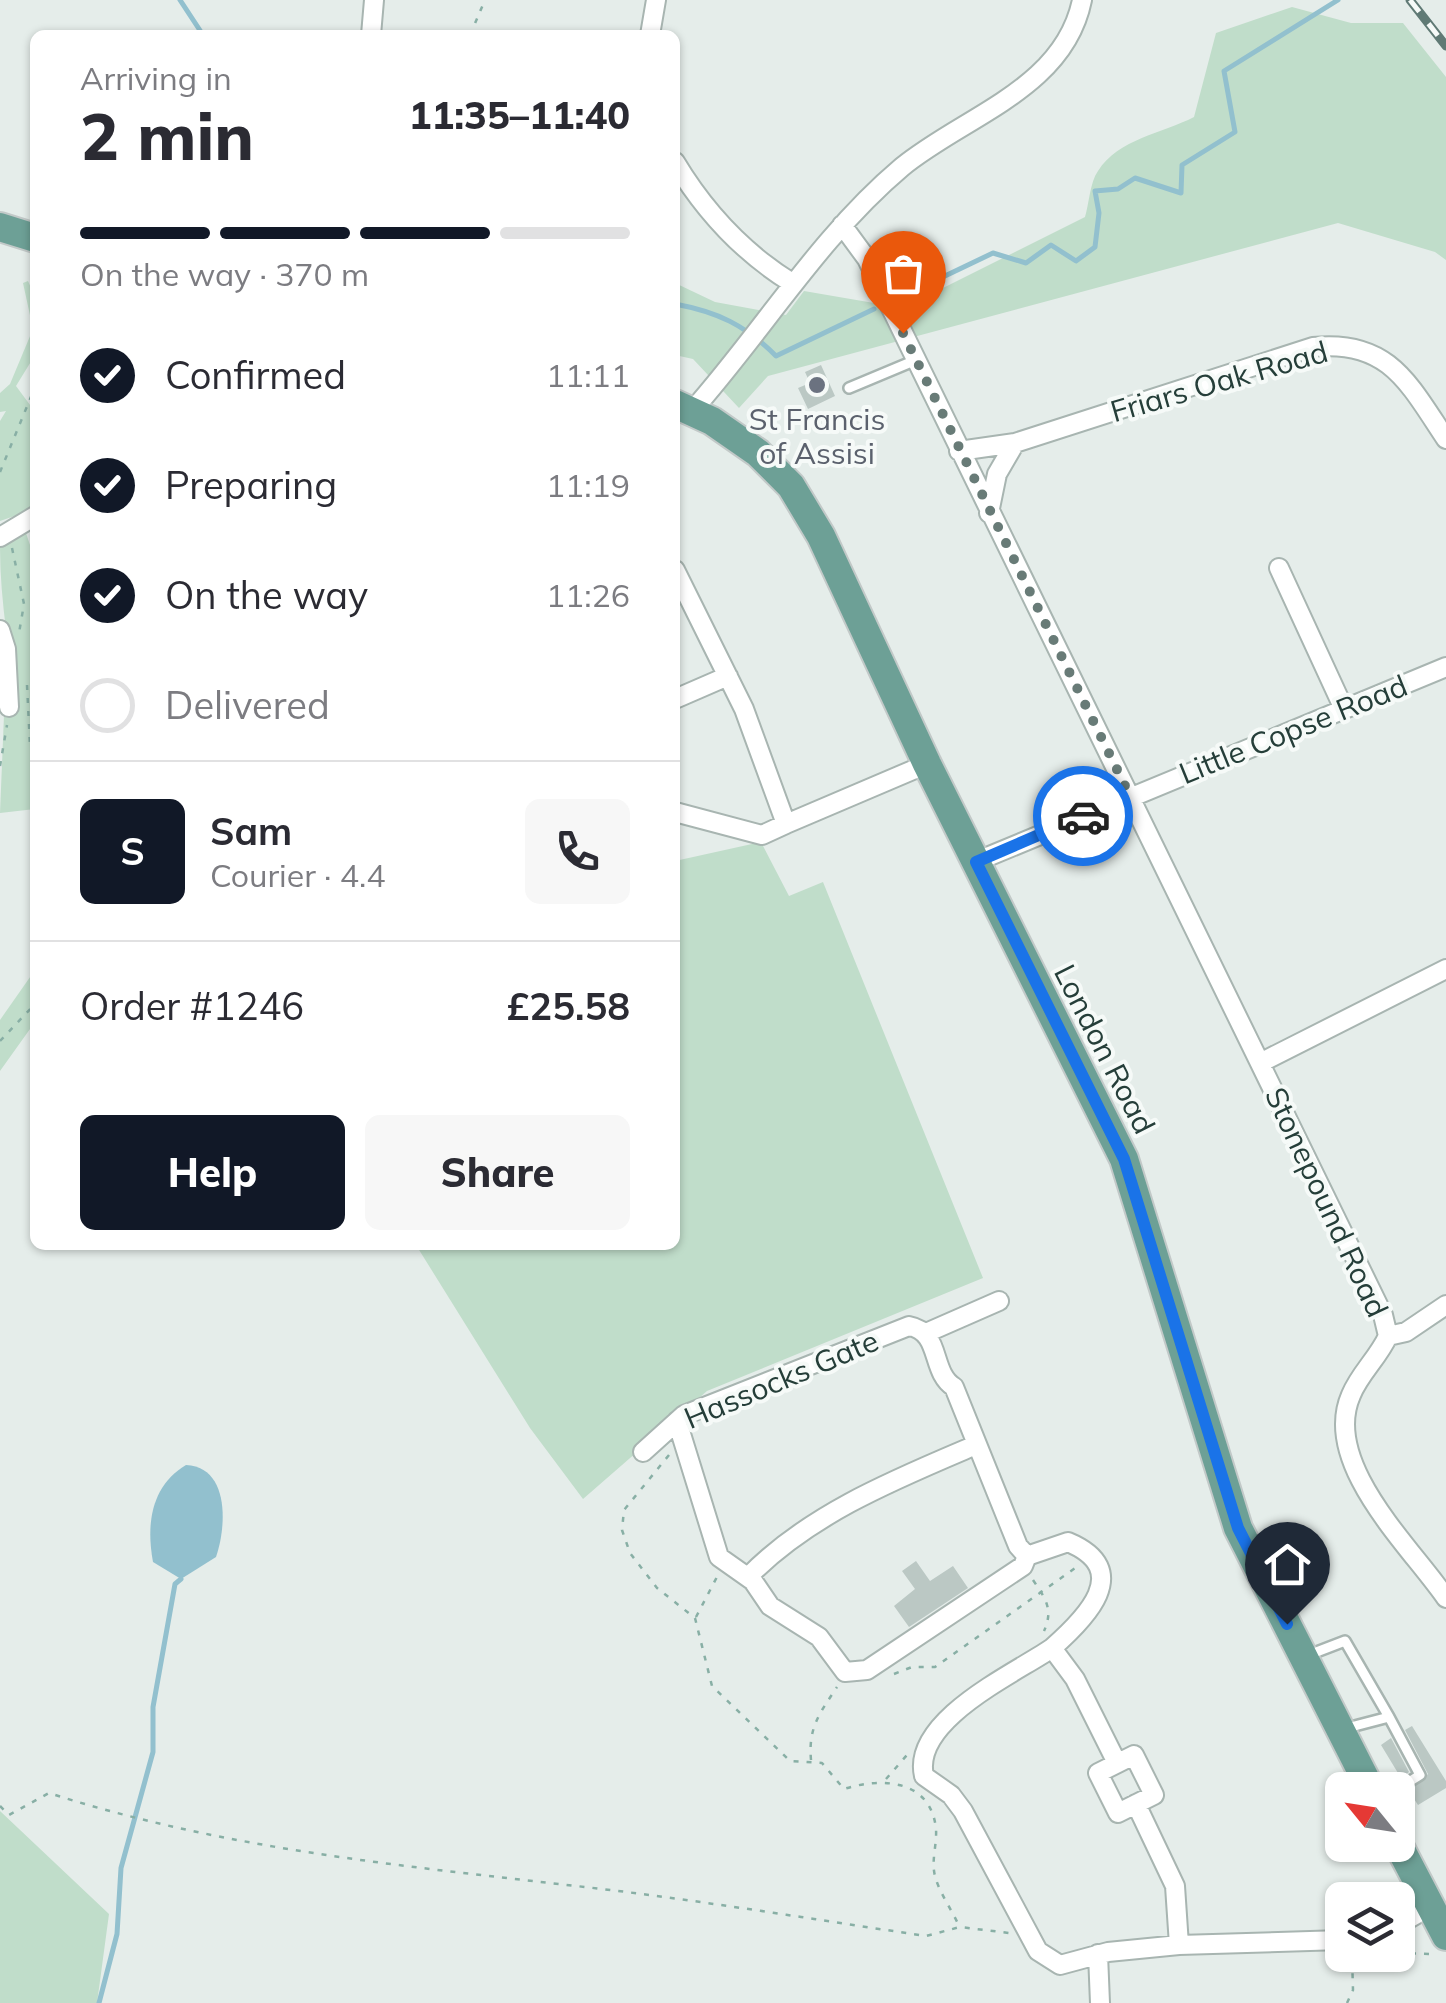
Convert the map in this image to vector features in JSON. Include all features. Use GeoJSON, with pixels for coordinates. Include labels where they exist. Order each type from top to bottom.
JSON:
{"type":"FeatureCollection","features":[{"type":"Feature","properties":{"kind":"main road"},"geometry":{"type":"LineString","coordinates":[[0,227],[30,236]]}},
{"type":"Feature","properties":{"kind":"main road","name":"London Road"},"geometry":{"type":"LineString","coordinates":[[684,408],[758,453],[791,486],[821,536],[927,764],[1124,1159],[1238,1528],[1361,1772]]}},
{"type":"Feature","properties":{"kind":"main road"},"geometry":{"type":"LineString","coordinates":[[1407,1862],[1446,1936]]}},
{"type":"Feature","properties":{"kind":"street"},"geometry":{"type":"LineString","coordinates":[[372,30],[374,0]]}},
{"type":"Feature","properties":{"kind":"street"},"geometry":{"type":"LineString","coordinates":[[651,30],[656,0]]}},
{"type":"Feature","properties":{"kind":"street"},"geometry":{"type":"LineString","coordinates":[[684,408],[842,225],[902,168],[1017,92],[1055,58],[1078,20],[1082,0]]}},
{"type":"Feature","properties":{"kind":"street"},"geometry":{"type":"LineString","coordinates":[[680,170],[704,208],[732,238],[792,283]]}},
{"type":"Feature","properties":{"kind":"street","name":"Stonepound Road"},"geometry":{"type":"LineString","coordinates":[[842,225],[867,259],[988,514],[1262,1062],[1384,1316],[1388,1336],[1349,1398],[1344,1433],[1356,1477],[1446,1598]]}},
{"type":"Feature","properties":{"kind":"street","name":"Friars Oak Road"},"geometry":{"type":"LineString","coordinates":[[958,450],[1014,443],[1314,347],[1336,344],[1383,358],[1400,370],[1446,439]]}},
{"type":"Feature","properties":{"kind":"street"},"geometry":{"type":"LineString","coordinates":[[988,514],[997,474],[1014,443]]}},
{"type":"Feature","properties":{"kind":"street"},"geometry":{"type":"LineString","coordinates":[[0,537],[30,519]]}},
{"type":"Feature","properties":{"kind":"street"},"geometry":{"type":"LineString","coordinates":[[1279,568],[1343,707]]}},
{"type":"Feature","properties":{"kind":"street"},"geometry":{"type":"LineString","coordinates":[[680,580],[728,676],[786,824]]}},
{"type":"Feature","properties":{"kind":"street"},"geometry":{"type":"LineString","coordinates":[[0,630],[6,649],[8,707]]}},
{"type":"Feature","properties":{"kind":"street","name":"Little Copse Road"},"geometry":{"type":"LineString","coordinates":[[976,862],[1446,667]]}},
{"type":"Feature","properties":{"kind":"street"},"geometry":{"type":"LineString","coordinates":[[680,697],[728,676]]}},
{"type":"Feature","properties":{"kind":"street"},"geometry":{"type":"LineString","coordinates":[[680,813],[762,835],[927,764]]}},
{"type":"Feature","properties":{"kind":"street"},"geometry":{"type":"LineString","coordinates":[[1262,1062],[1446,969]]}},
{"type":"Feature","properties":{"kind":"street","name":"Hassocks Gate"},"geometry":{"type":"LineString","coordinates":[[642,1452],[677,1421],[909,1326],[926,1333],[999,1301]]}},
{"type":"Feature","properties":{"kind":"street"},"geometry":{"type":"LineString","coordinates":[[1388,1336],[1406,1332],[1446,1305]]}},
{"type":"Feature","properties":{"kind":"street"},"geometry":{"type":"LineString","coordinates":[[926,1333],[943,1380],[954,1387],[1004,1519],[1025,1561]]}},
{"type":"Feature","properties":{"kind":"street"},"geometry":{"type":"LineString","coordinates":[[677,1421],[710,1538],[725,1562],[748,1577],[770,1606],[819,1637],[849,1679],[1025,1561],[1068,1542],[1091,1557],[1100,1577],[1099,1598],[1089,1616],[1048,1651],[953,1712],[924,1755],[922,1767],[924,1776],[951,1795],[964,1811],[1031,1938],[1047,1960],[1060,1964],[1098,1954],[1179,1945],[1325,1941]]}},
{"type":"Feature","properties":{"kind":"street"},"geometry":{"type":"LineString","coordinates":[[748,1577],[798,1533],[888,1482],[976,1445]]}},
{"type":"Feature","properties":{"kind":"street"},"geometry":{"type":"LineString","coordinates":[[1048,1651],[1075,1679],[1117,1763],[1098,1773],[1118,1813],[1136,1804],[1175,1886],[1179,1945]]}},
{"type":"Feature","properties":{"kind":"street"},"geometry":{"type":"LineString","coordinates":[[1415,1915],[1430,1907]]}},
{"type":"Feature","properties":{"kind":"street"},"geometry":{"type":"LineString","coordinates":[[1098,1954],[1100,2003]]}},
{"type":"Feature","properties":{"kind":"lane"},"geometry":{"type":"LineString","coordinates":[[849,388],[916,360]]}},
{"type":"Feature","properties":{"kind":"lane"},"geometry":{"type":"LineString","coordinates":[[1303,1656],[1345,1641],[1420,1775],[1415,1778]]}},
{"type":"Feature","properties":{"kind":"lane"},"geometry":{"type":"LineString","coordinates":[[1340,1730],[1389,1717]]}},
{"type":"Feature","properties":{"kind":"path"},"geometry":{"type":"LineString","coordinates":[[472,30],[485,0]]}},
{"type":"Feature","properties":{"kind":"path"},"geometry":{"type":"LineString","coordinates":[[0,472],[30,399]]}},
{"type":"Feature","properties":{"kind":"path"},"geometry":{"type":"LineString","coordinates":[[0,766],[8,707]]}},
{"type":"Feature","properties":{"kind":"path"},"geometry":{"type":"LineString","coordinates":[[0,1042],[30,1009]]}},
{"type":"Feature","properties":{"kind":"path"},"geometry":{"type":"LineString","coordinates":[[684,1444],[664,1459],[648,1485],[624,1510],[622,1530],[630,1553],[658,1588],[695,1618],[712,1686],[790,1761],[812,1762],[833,1772],[844,1790],[879,1779],[914,1791],[936,1823],[935,1878],[960,1927]]}},
{"type":"Feature","properties":{"kind":"path"},"geometry":{"type":"LineString","coordinates":[[888,1678],[912,1667],[935,1667],[1091,1557]]}},
{"type":"Feature","properties":{"kind":"path"},"geometry":{"type":"LineString","coordinates":[[1025,1561],[1050,1616],[1038,1644],[1048,1651]]}},
{"type":"Feature","properties":{"kind":"path"},"geometry":{"type":"LineString","coordinates":[[695,1618],[725,1562]]}},
{"type":"Feature","properties":{"kind":"path"},"geometry":{"type":"LineString","coordinates":[[812,1762],[809,1737],[814,1721],[835,1691],[849,1679]]}},
{"type":"Feature","properties":{"kind":"path"},"geometry":{"type":"LineString","coordinates":[[835,1691],[849,1679]]}},
{"type":"Feature","properties":{"kind":"path"},"geometry":{"type":"LineString","coordinates":[[0,1806],[10,1815],[49,1793],[129,1819],[287,1852],[608,1890],[926,1936],[960,1927],[1031,1938]]}},
{"type":"Feature","properties":{"kind":"path"},"geometry":{"type":"LineString","coordinates":[[1415,1954],[1446,1954]]}},
{"type":"Feature","properties":{"kind":"path"},"geometry":{"type":"LineString","coordinates":[[1346,2003],[1352,1990],[1352,1972]]}},
{"type":"Feature","properties":{"kind":"green space"},"geometry":{"type":"Polygon","coordinates":[[[1292,7],[1351,23],[1403,23],[1446,77],[1446,260],[1435,252],[1338,223],[768,376],[739,408],[693,359],[680,356],[680,285],[715,302],[786,315],[804,291],[903,308],[1085,217],[1093,181],[1107,160],[1129,144],[1194,117],[1216,33],[1292,7]]]}},
{"type":"Feature","properties":{"kind":"green space"},"geometry":{"type":"Polygon","coordinates":[[[28,281],[30,286],[30,315],[23,283],[28,281]]]}},
{"type":"Feature","properties":{"kind":"green space"},"geometry":{"type":"Polygon","coordinates":[[[30,336],[30,363],[16,386],[30,405],[30,511],[0,521],[0,421],[6,411],[0,412],[0,393],[10,384],[30,336]]]}},
{"type":"Feature","properties":{"kind":"green space"},"geometry":{"type":"Polygon","coordinates":[[[26,533],[30,545],[30,810],[0,813],[4,715],[15,712],[0,548],[26,533]]]}},
{"type":"Feature","properties":{"kind":"green space"},"geometry":{"type":"Polygon","coordinates":[[[761,842],[789,896],[823,882],[983,1278],[707,1391],[583,1499],[530,1428],[419,1250],[680,1250],[680,860],[761,842]]]}},
{"type":"Feature","properties":{"kind":"green space"},"geometry":{"type":"Polygon","coordinates":[[[30,977],[30,1029],[0,1071],[0,1020],[30,977]]]}},
{"type":"Feature","properties":{"kind":"green space"},"geometry":{"type":"Polygon","coordinates":[[[0,1811],[109,1914],[97,2003],[0,2003],[0,1811]]]}},
{"type":"Feature","properties":{"kind":"water"},"geometry":{"type":"Polygon","coordinates":[[[186,1465],[200,1468],[210,1476],[217,1487],[223,1514],[216,1557],[181,1579],[153,1562],[150,1534],[158,1495],[186,1465]]]}},
{"type":"Feature","properties":{"kind":"building","name":"St Francis of Assisi"},"geometry":{"type":"Polygon","coordinates":[[[821,365],[835,396],[808,409],[798,388],[810,383],[805,372],[821,365]]]}},
{"type":"Feature","properties":{"kind":"building"},"geometry":{"type":"Polygon","coordinates":[[[916,1561],[930,1581],[953,1566],[968,1588],[909,1627],[894,1606],[915,1589],[902,1571],[916,1561]]]}},
{"type":"Feature","properties":{"kind":"building"},"geometry":{"type":"Polygon","coordinates":[[[1412,1726],[1446,1781],[1446,1788],[1418,1805],[1415,1786],[1428,1774],[1405,1730],[1412,1726]]]}},
{"type":"Feature","properties":{"kind":"building"},"geometry":{"type":"Polygon","coordinates":[[[1391,1738],[1409,1772],[1397,1772],[1381,1745],[1391,1738]]]}},
{"type":"Feature","properties":{"kind":"waterway"},"geometry":{"type":"LineString","coordinates":[[180,0],[200,30]]}},
{"type":"Feature","properties":{"kind":"waterway"},"geometry":{"type":"LineString","coordinates":[[901,297],[993,253],[1026,263],[1051,245],[1076,261],[1095,247],[1099,213],[1095,191],[1118,189],[1135,178],[1181,193],[1182,165],[1235,132],[1224,71],[1338,0]]}},
{"type":"Feature","properties":{"kind":"waterway"},"geometry":{"type":"LineString","coordinates":[[680,305],[730,321],[776,356],[874,309]]}},
{"type":"Feature","properties":{"kind":"waterway"},"geometry":{"type":"LineString","coordinates":[[99,2003],[117,1934],[121,1868],[153,1752],[153,1707],[175,1584],[181,1579]]}},
{"type":"Feature","properties":{"kind":"railway"},"geometry":{"type":"LineString","coordinates":[[1410,0],[1446,46]]}},
{"type":"Feature","properties":{"kind":"way so far"},"geometry":{"type":"LineString","coordinates":[[903,333],[988,514],[1130,796],[1083,816]]}},
{"type":"Feature","properties":{"kind":"place","name":"St Francis of Assisi"},"geometry":{"type":"Point","coordinates":[817,385]}},
{"type":"Feature","properties":{"kind":"route"},"geometry":{"type":"LineString","coordinates":[[1083,816],[976,862],[1124,1159],[1238,1528],[1287,1624]]}}]}
